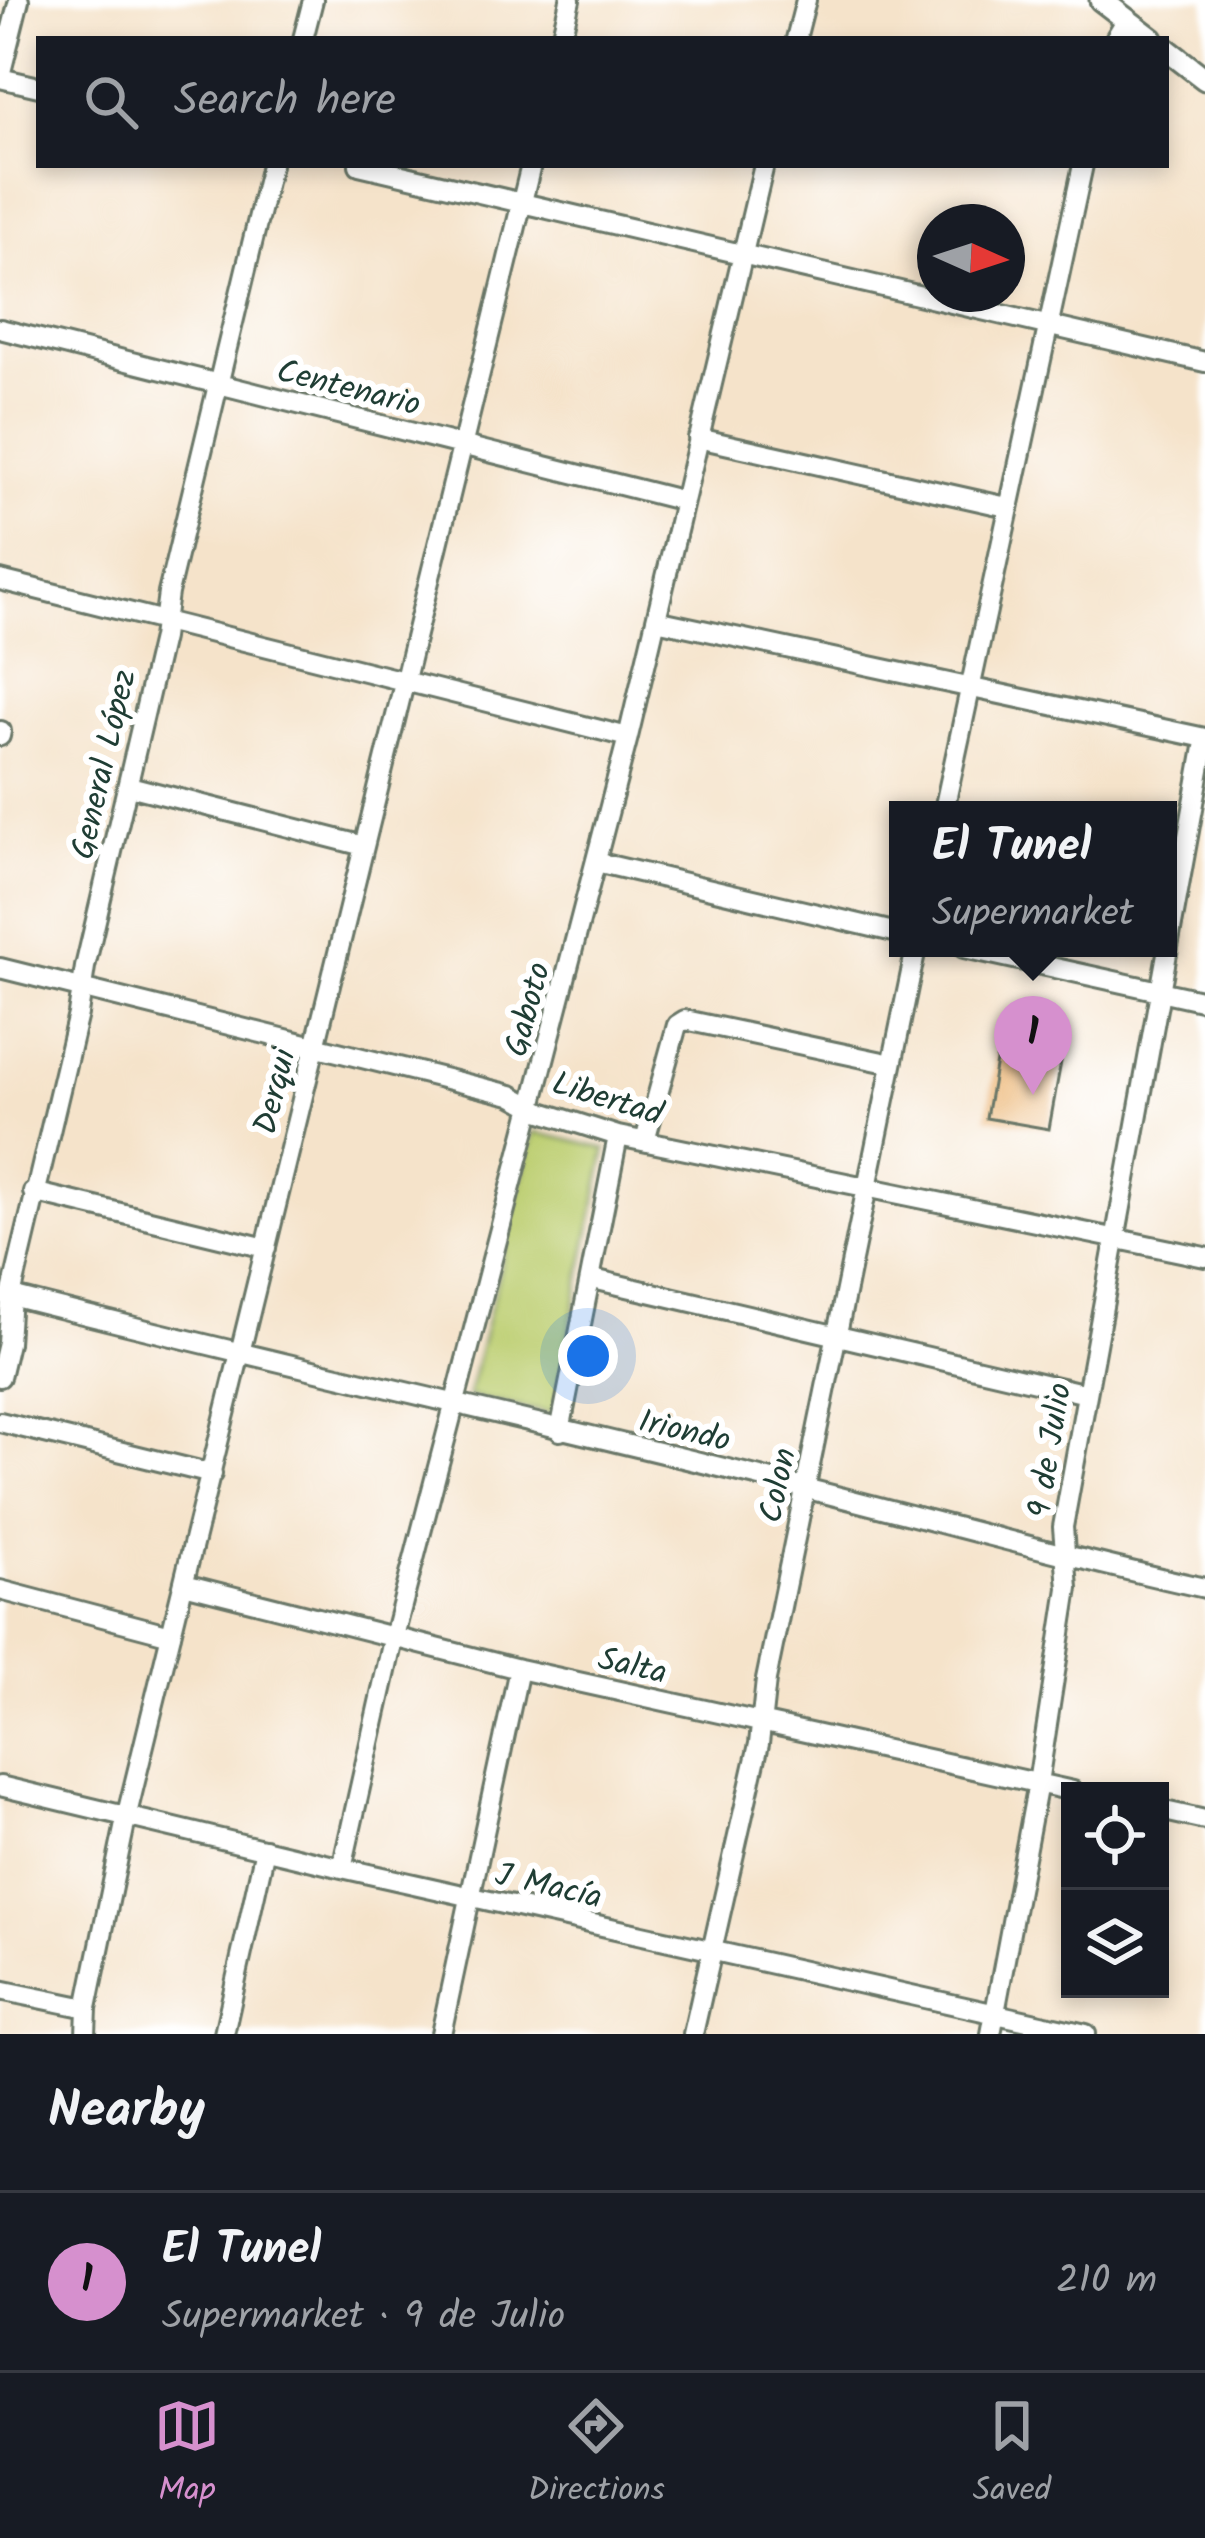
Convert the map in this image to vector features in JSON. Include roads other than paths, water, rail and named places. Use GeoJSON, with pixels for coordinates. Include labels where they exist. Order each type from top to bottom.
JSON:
{"type":"FeatureCollection","features":[{"type":"Feature","properties":{"kind":"main road"},"geometry":{"type":"LineString","coordinates":[[1101,0],[1121,29]]}},
{"type":"Feature","properties":{"kind":"main road"},"geometry":{"type":"LineString","coordinates":[[1169,52],[1205,79]]}},
{"type":"Feature","properties":{"kind":"street"},"geometry":{"type":"LineString","coordinates":[[19,0],[0,77],[36,86]]}},
{"type":"Feature","properties":{"kind":"street"},"geometry":{"type":"LineString","coordinates":[[304,36],[313,0]]}},
{"type":"Feature","properties":{"kind":"street"},"geometry":{"type":"LineString","coordinates":[[562,36],[570,0]]}},
{"type":"Feature","properties":{"kind":"street"},"geometry":{"type":"LineString","coordinates":[[797,36],[806,0]]}},
{"type":"Feature","properties":{"kind":"street","name":"General López"},"geometry":{"type":"LineString","coordinates":[[0,1377],[33,1192],[270,168]]}},
{"type":"Feature","properties":{"kind":"street"},"geometry":{"type":"LineString","coordinates":[[372,168],[1205,362]]}},
{"type":"Feature","properties":{"kind":"street","name":"Derqui"},"geometry":{"type":"LineString","coordinates":[[86,2034],[87,2008],[127,1814],[530,168]]}},
{"type":"Feature","properties":{"kind":"street","name":"Gaboto"},"geometry":{"type":"LineString","coordinates":[[342,1868],[393,1640],[628,737],[763,168]]}},
{"type":"Feature","properties":{"kind":"street"},"geometry":{"type":"LineString","coordinates":[[946,801],[1081,168]]}},
{"type":"Feature","properties":{"kind":"street","name":"Centenario"},"geometry":{"type":"LineString","coordinates":[[0,329],[683,501]]}},
{"type":"Feature","properties":{"kind":"street"},"geometry":{"type":"LineString","coordinates":[[698,438],[1007,507]]}},
{"type":"Feature","properties":{"kind":"street"},"geometry":{"type":"LineString","coordinates":[[0,580],[628,737]]}},
{"type":"Feature","properties":{"kind":"street"},"geometry":{"type":"LineString","coordinates":[[656,620],[1205,740]]}},
{"type":"Feature","properties":{"kind":"street","name":"9 de Julio"},"geometry":{"type":"LineString","coordinates":[[1177,897],[1205,740]]}},
{"type":"Feature","properties":{"kind":"street"},"geometry":{"type":"LineString","coordinates":[[129,786],[364,846]]}},
{"type":"Feature","properties":{"kind":"street"},"geometry":{"type":"LineString","coordinates":[[596,862],[889,931]]}},
{"type":"Feature","properties":{"kind":"street","name":"Colon"},"geometry":{"type":"LineString","coordinates":[[693,2034],[759,1744],[766,1680],[914,957]]}},
{"type":"Feature","properties":{"kind":"street"},"geometry":{"type":"LineString","coordinates":[[1005,957],[1205,1001]]}},
{"type":"Feature","properties":{"kind":"street","name":"9 de Julio"},"geometry":{"type":"LineString","coordinates":[[991,2034],[1038,1784],[1068,1588],[1063,1528],[1166,957]]}},
{"type":"Feature","properties":{"kind":"street","name":"Libertad"},"geometry":{"type":"LineString","coordinates":[[0,968],[511,1095],[618,1136],[1205,1257]]}},
{"type":"Feature","properties":{"kind":"street"},"geometry":{"type":"LineString","coordinates":[[644,1142],[677,1025],[685,1021],[892,1064]]}},
{"type":"Feature","properties":{"kind":"street"},"geometry":{"type":"LineString","coordinates":[[560,1431],[618,1136]]}},
{"type":"Feature","properties":{"kind":"street"},"geometry":{"type":"LineString","coordinates":[[33,1192],[266,1248]]}},
{"type":"Feature","properties":{"kind":"street"},"geometry":{"type":"LineString","coordinates":[[593,1279],[1087,1394]]}},
{"type":"Feature","properties":{"kind":"street","name":"Iriondo"},"geometry":{"type":"LineString","coordinates":[[11,1296],[1205,1588]]}},
{"type":"Feature","properties":{"kind":"street"},"geometry":{"type":"LineString","coordinates":[[0,1421],[212,1474]]}},
{"type":"Feature","properties":{"kind":"street","name":"Salta"},"geometry":{"type":"LineString","coordinates":[[184,1584],[393,1640],[1061,1789]]}},
{"type":"Feature","properties":{"kind":"street"},"geometry":{"type":"LineString","coordinates":[[0,1590],[171,1635]]}},
{"type":"Feature","properties":{"kind":"street"},"geometry":{"type":"LineString","coordinates":[[441,2034],[519,1669]]}},
{"type":"Feature","properties":{"kind":"street","name":"J Macía"},"geometry":{"type":"LineString","coordinates":[[0,1786],[342,1868],[1086,2034]]}},
{"type":"Feature","properties":{"kind":"street"},"geometry":{"type":"LineString","coordinates":[[1169,1812],[1205,1820]]}},
{"type":"Feature","properties":{"kind":"street"},"geometry":{"type":"LineString","coordinates":[[224,2034],[265,1849]]}},
{"type":"Feature","properties":{"kind":"street"},"geometry":{"type":"LineString","coordinates":[[0,1990],[87,2008]]}},
{"type":"Feature","properties":{"kind":"place","name":"El Tunel"},"geometry":{"type":"Point","coordinates":[1033,1095]}}]}
